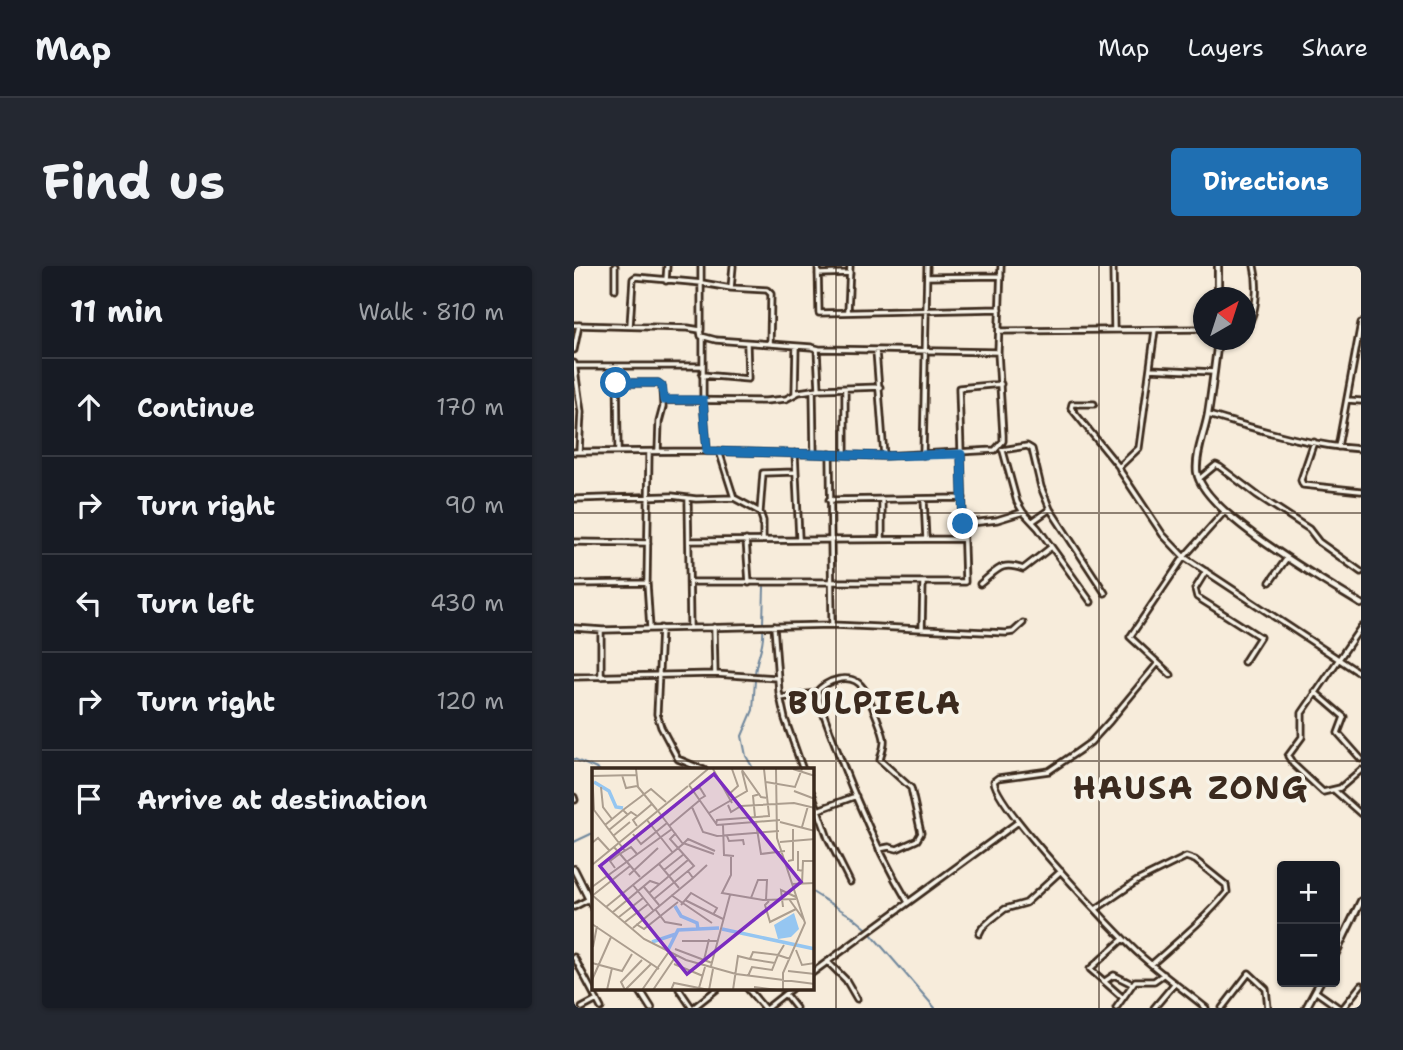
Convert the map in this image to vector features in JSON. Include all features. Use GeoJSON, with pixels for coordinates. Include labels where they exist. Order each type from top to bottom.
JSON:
{"type":"FeatureCollection","features":[{"type":"Feature","properties":{"kind":"main road"},"geometry":{"type":"LineString","coordinates":[[574,869],[592,905]]}},
{"type":"Feature","properties":{"kind":"main road"},"geometry":{"type":"LineString","coordinates":[[640,990],[651,1008]]}},
{"type":"Feature","properties":{"kind":"street"},"geometry":{"type":"LineString","coordinates":[[615,266],[615,290]]}},
{"type":"Feature","properties":{"kind":"street"},"geometry":{"type":"LineString","coordinates":[[666,281],[667,266]]}},
{"type":"Feature","properties":{"kind":"street"},"geometry":{"type":"LineString","coordinates":[[701,266],[702,375],[707,451]]}},
{"type":"Feature","properties":{"kind":"street"},"geometry":{"type":"LineString","coordinates":[[731,288],[733,266]]}},
{"type":"Feature","properties":{"kind":"street"},"geometry":{"type":"LineString","coordinates":[[818,266],[818,312],[1000,309]]}},
{"type":"Feature","properties":{"kind":"street"},"geometry":{"type":"LineString","coordinates":[[848,311],[850,266]]}},
{"type":"Feature","properties":{"kind":"street"},"geometry":{"type":"LineString","coordinates":[[923,455],[928,266]]}},
{"type":"Feature","properties":{"kind":"street"},"geometry":{"type":"LineString","coordinates":[[1001,266],[998,352],[1003,435],[1001,448],[1017,502],[1091,602]]}},
{"type":"Feature","properties":{"kind":"street"},"geometry":{"type":"LineString","coordinates":[[1113,266],[1114,330]]}},
{"type":"Feature","properties":{"kind":"street"},"geometry":{"type":"LineString","coordinates":[[1218,266],[1218,287]]}},
{"type":"Feature","properties":{"kind":"street"},"geometry":{"type":"LineString","coordinates":[[1254,266],[1254,287]]}},
{"type":"Feature","properties":{"kind":"street"},"geometry":{"type":"LineString","coordinates":[[818,274],[850,273]]}},
{"type":"Feature","properties":{"kind":"street"},"geometry":{"type":"LineString","coordinates":[[927,276],[1001,276]]}},
{"type":"Feature","properties":{"kind":"street"},"geometry":{"type":"LineString","coordinates":[[631,326],[633,279],[637,277],[702,283],[770,292],[770,344]]}},
{"type":"Feature","properties":{"kind":"street"},"geometry":{"type":"LineString","coordinates":[[1338,447],[1361,323]]}},
{"type":"Feature","properties":{"kind":"street"},"geometry":{"type":"LineString","coordinates":[[574,350],[577,325],[693,329],[699,330],[701,336]]}},
{"type":"Feature","properties":{"kind":"street"},"geometry":{"type":"LineString","coordinates":[[1000,331],[1193,329]]}},
{"type":"Feature","properties":{"kind":"street"},"geometry":{"type":"LineString","coordinates":[[1119,467],[1139,448],[1154,330]]}},
{"type":"Feature","properties":{"kind":"street"},"geometry":{"type":"LineString","coordinates":[[701,336],[747,344],[817,349],[998,352]]}},
{"type":"Feature","properties":{"kind":"street"},"geometry":{"type":"LineString","coordinates":[[702,375],[748,379],[747,344]]}},
{"type":"Feature","properties":{"kind":"street"},"geometry":{"type":"LineString","coordinates":[[795,394],[796,346]]}},
{"type":"Feature","properties":{"kind":"street"},"geometry":{"type":"LineString","coordinates":[[817,349],[819,389]]}},
{"type":"Feature","properties":{"kind":"street"},"geometry":{"type":"LineString","coordinates":[[1217,350],[1208,415],[1197,467],[1199,479],[1209,496],[1225,511],[1288,557],[1361,604]]}},
{"type":"Feature","properties":{"kind":"street"},"geometry":{"type":"LineString","coordinates":[[876,351],[884,456]]}},
{"type":"Feature","properties":{"kind":"street"},"geometry":{"type":"LineString","coordinates":[[702,366],[574,365],[581,412],[576,452],[719,451],[884,456],[961,454],[1027,446],[1032,449],[1041,487],[1050,509],[1105,593]]}},
{"type":"Feature","properties":{"kind":"street"},"geometry":{"type":"LineString","coordinates":[[617,366],[618,451]]}},
{"type":"Feature","properties":{"kind":"street"},"geometry":{"type":"LineString","coordinates":[[1150,369],[1214,372]]}},
{"type":"Feature","properties":{"kind":"street"},"geometry":{"type":"LineString","coordinates":[[616,383],[660,384],[664,400],[659,422],[658,451]]}},
{"type":"Feature","properties":{"kind":"street"},"geometry":{"type":"LineString","coordinates":[[690,582],[965,582],[959,388],[1001,384]]}},
{"type":"Feature","properties":{"kind":"street"},"geometry":{"type":"LineString","coordinates":[[664,400],[775,400],[819,389],[880,387]]}},
{"type":"Feature","properties":{"kind":"street"},"geometry":{"type":"LineString","coordinates":[[813,390],[814,454]]}},
{"type":"Feature","properties":{"kind":"street"},"geometry":{"type":"LineString","coordinates":[[845,390],[845,455]]}},
{"type":"Feature","properties":{"kind":"street"},"geometry":{"type":"LineString","coordinates":[[1348,400],[1361,401]]}},
{"type":"Feature","properties":{"kind":"street"},"geometry":{"type":"LineString","coordinates":[[1094,404],[1072,404],[1071,408],[1119,467],[1163,535],[1184,557],[1361,674]]}},
{"type":"Feature","properties":{"kind":"street"},"geometry":{"type":"LineString","coordinates":[[574,412],[581,412]]}},
{"type":"Feature","properties":{"kind":"street"},"geometry":{"type":"LineString","coordinates":[[1208,415],[1314,442],[1361,449]]}},
{"type":"Feature","properties":{"kind":"street"},"geometry":{"type":"LineString","coordinates":[[1314,442],[1301,480],[1303,485],[1361,491]]}},
{"type":"Feature","properties":{"kind":"street"},"geometry":{"type":"LineString","coordinates":[[649,451],[650,628]]}},
{"type":"Feature","properties":{"kind":"street"},"geometry":{"type":"LineString","coordinates":[[719,451],[734,498]]}},
{"type":"Feature","properties":{"kind":"street"},"geometry":{"type":"LineString","coordinates":[[795,453],[799,539]]}},
{"type":"Feature","properties":{"kind":"street"},"geometry":{"type":"LineString","coordinates":[[830,454],[832,625]]}},
{"type":"Feature","properties":{"kind":"street"},"geometry":{"type":"LineString","coordinates":[[1199,479],[1216,465],[1220,467],[1308,528],[1319,542],[1361,572]]}},
{"type":"Feature","properties":{"kind":"street"},"geometry":{"type":"LineString","coordinates":[[763,540],[761,512],[764,472],[795,472]]}},
{"type":"Feature","properties":{"kind":"street"},"geometry":{"type":"LineString","coordinates":[[574,499],[672,496],[688,499],[734,498],[761,512]]}},
{"type":"Feature","properties":{"kind":"street"},"geometry":{"type":"LineString","coordinates":[[829,500],[963,498]]}},
{"type":"Feature","properties":{"kind":"street"},"geometry":{"type":"LineString","coordinates":[[688,499],[690,627]]}},
{"type":"Feature","properties":{"kind":"street"},"geometry":{"type":"LineString","coordinates":[[881,499],[882,539]]}},
{"type":"Feature","properties":{"kind":"street"},"geometry":{"type":"LineString","coordinates":[[924,499],[926,539]]}},
{"type":"Feature","properties":{"kind":"street"},"geometry":{"type":"LineString","coordinates":[[1032,521],[1050,509]]}},
{"type":"Feature","properties":{"kind":"street"},"geometry":{"type":"LineString","coordinates":[[1171,676],[1130,637],[1184,557],[1225,511]]}},
{"type":"Feature","properties":{"kind":"street"},"geometry":{"type":"LineString","coordinates":[[963,524],[1005,519],[1023,512]]}},
{"type":"Feature","properties":{"kind":"street"},"geometry":{"type":"LineString","coordinates":[[689,541],[963,539]]}},
{"type":"Feature","properties":{"kind":"street"},"geometry":{"type":"LineString","coordinates":[[746,540],[749,583]]}},
{"type":"Feature","properties":{"kind":"street"},"geometry":{"type":"LineString","coordinates":[[574,542],[648,543]]}},
{"type":"Feature","properties":{"kind":"street"},"geometry":{"type":"LineString","coordinates":[[980,584],[1004,565],[1013,564],[1023,569],[1051,548]]}},
{"type":"Feature","properties":{"kind":"street"},"geometry":{"type":"LineString","coordinates":[[1270,582],[1288,557]]}},
{"type":"Feature","properties":{"kind":"street"},"geometry":{"type":"LineString","coordinates":[[1206,571],[1195,589],[1197,597],[1260,637],[1244,662]]}},
{"type":"Feature","properties":{"kind":"street"},"geometry":{"type":"LineString","coordinates":[[574,583],[648,583]]}},
{"type":"Feature","properties":{"kind":"street"},"geometry":{"type":"LineString","coordinates":[[922,629],[923,584]]}},
{"type":"Feature","properties":{"kind":"street"},"geometry":{"type":"LineString","coordinates":[[574,628],[601,630],[832,625],[1006,633],[1013,632],[1023,623]]}},
{"type":"Feature","properties":{"kind":"street"},"geometry":{"type":"LineString","coordinates":[[774,626],[780,698],[802,768]]}},
{"type":"Feature","properties":{"kind":"street"},"geometry":{"type":"LineString","coordinates":[[714,627],[715,674]]}},
{"type":"Feature","properties":{"kind":"street"},"geometry":{"type":"LineString","coordinates":[[1361,627],[1302,713],[1302,737],[1288,755],[1320,790],[1326,792],[1345,785],[1361,770]]}},
{"type":"Feature","properties":{"kind":"street"},"geometry":{"type":"LineString","coordinates":[[661,628],[657,714],[678,759],[699,768]]}},
{"type":"Feature","properties":{"kind":"street"},"geometry":{"type":"LineString","coordinates":[[601,630],[601,677]]}},
{"type":"Feature","properties":{"kind":"street"},"geometry":{"type":"LineString","coordinates":[[1158,663],[1104,728],[1077,752],[1049,771],[998,778],[994,781],[995,789],[1018,822],[1096,909],[1152,964],[1206,1008]]}},
{"type":"Feature","properties":{"kind":"street"},"geometry":{"type":"LineString","coordinates":[[574,677],[715,674],[777,678]]}},
{"type":"Feature","properties":{"kind":"street"},"geometry":{"type":"LineString","coordinates":[[780,698],[816,693],[834,680],[852,680],[863,687],[884,739],[880,761],[911,788],[920,837],[897,849],[879,849]]}},
{"type":"Feature","properties":{"kind":"street"},"geometry":{"type":"LineString","coordinates":[[1315,692],[1344,717],[1338,733],[1361,759]]}},
{"type":"Feature","properties":{"kind":"street"},"geometry":{"type":"LineString","coordinates":[[816,693],[879,849],[908,903]]}},
{"type":"Feature","properties":{"kind":"street"},"geometry":{"type":"LineString","coordinates":[[1334,790],[1361,814]]}},
{"type":"Feature","properties":{"kind":"street"},"geometry":{"type":"LineString","coordinates":[[818,810],[856,796]]}},
{"type":"Feature","properties":{"kind":"street"},"geometry":{"type":"LineString","coordinates":[[814,799],[850,882]]}},
{"type":"Feature","properties":{"kind":"street"},"geometry":{"type":"LineString","coordinates":[[814,972],[1018,822]]}},
{"type":"Feature","properties":{"kind":"street"},"geometry":{"type":"LineString","coordinates":[[1096,909],[1137,881],[1186,857],[1195,860],[1226,885],[1227,892],[1215,906],[1152,964]]}},
{"type":"Feature","properties":{"kind":"street"},"geometry":{"type":"LineString","coordinates":[[979,934],[982,928],[1005,909],[1026,903],[1061,871]]}},
{"type":"Feature","properties":{"kind":"street"},"geometry":{"type":"LineString","coordinates":[[574,907],[589,899]]}},
{"type":"Feature","properties":{"kind":"street"},"geometry":{"type":"LineString","coordinates":[[1340,945],[1361,901]]}},
{"type":"Feature","properties":{"kind":"street"},"geometry":{"type":"LineString","coordinates":[[1123,998],[1090,969],[1124,938]]}},
{"type":"Feature","properties":{"kind":"street"},"geometry":{"type":"LineString","coordinates":[[574,957],[576,966],[601,1008]]}},
{"type":"Feature","properties":{"kind":"street"},"geometry":{"type":"LineString","coordinates":[[828,962],[846,980],[857,999]]}},
{"type":"Feature","properties":{"kind":"street"},"geometry":{"type":"LineString","coordinates":[[1222,1008],[1249,973],[1266,989],[1268,1008]]}},
{"type":"Feature","properties":{"kind":"street"},"geometry":{"type":"LineString","coordinates":[[1116,1008],[1132,984],[1140,980],[1158,980],[1164,974]]}},
{"type":"Feature","properties":{"kind":"street"},"geometry":{"type":"LineString","coordinates":[[1105,981],[1114,975],[1132,984]]}},
{"type":"Feature","properties":{"kind":"street"},"geometry":{"type":"LineString","coordinates":[[1154,1008],[1175,983]]}},
{"type":"Feature","properties":{"kind":"street"},"geometry":{"type":"LineString","coordinates":[[1315,990],[1341,1008],[1361,985]]}},
{"type":"Feature","properties":{"kind":"street"},"geometry":{"type":"LineString","coordinates":[[1306,1008],[1317,987]]}},
{"type":"Feature","properties":{"kind":"street"},"geometry":{"type":"LineString","coordinates":[[680,990],[692,1008],[716,990]]}},
{"type":"Feature","properties":{"kind":"street"},"geometry":{"type":"LineString","coordinates":[[749,990],[765,1008],[790,990]]}},
{"type":"Feature","properties":{"kind":"street"},"geometry":{"type":"LineString","coordinates":[[785,994],[796,1008]]}},
{"type":"Feature","properties":{"kind":"street"},"geometry":{"type":"LineString","coordinates":[[582,1008],[597,1000]]}},
{"type":"Feature","properties":{"kind":"waterway"},"geometry":{"type":"LineString","coordinates":[[763,623],[764,587]]}},
{"type":"Feature","properties":{"kind":"waterway"},"geometry":{"type":"LineString","coordinates":[[755,674],[763,641],[763,629]]}},
{"type":"Feature","properties":{"kind":"waterway"},"geometry":{"type":"LineString","coordinates":[[753,768],[746,756],[742,736],[753,710],[755,680]]}},
{"type":"Feature","properties":{"kind":"waterway"},"geometry":{"type":"LineString","coordinates":[[574,759],[594,768]]}},
{"type":"Feature","properties":{"kind":"waterway"},"geometry":{"type":"LineString","coordinates":[[574,842],[592,833]]}},
{"type":"Feature","properties":{"kind":"waterway"},"geometry":{"type":"LineString","coordinates":[[814,893],[866,928]]}},
{"type":"Feature","properties":{"kind":"waterway"},"geometry":{"type":"LineString","coordinates":[[871,934],[935,1008]]}},
{"type":"Feature","properties":{"kind":"district","name":"BULPIELA"},"geometry":{"type":"Point","coordinates":[875,702]}},
{"type":"Feature","properties":{"kind":"district","name":"HAUSA ZONG"},"geometry":{"type":"Point","coordinates":[1191,787]}},
{"type":"Feature","properties":{"kind":"route"},"geometry":{"type":"LineString","coordinates":[[616,383],[658,383],[662,386],[664,400],[703,400],[707,451],[884,456],[961,454],[963,524]]}}]}
